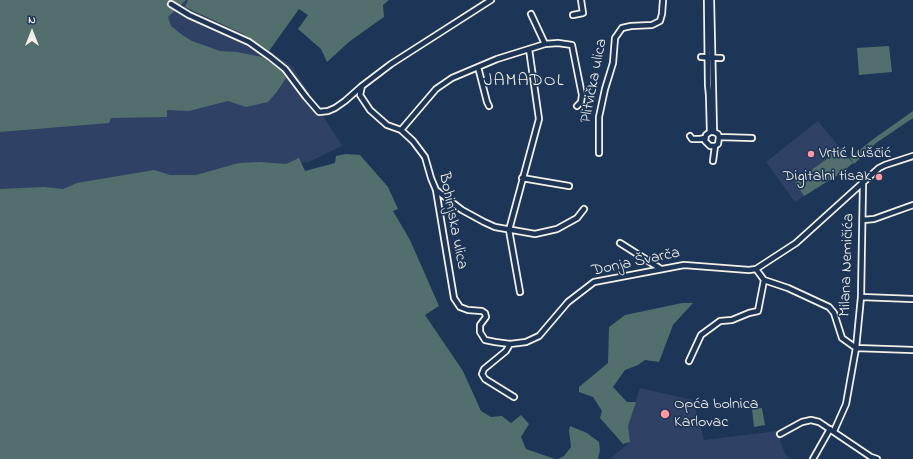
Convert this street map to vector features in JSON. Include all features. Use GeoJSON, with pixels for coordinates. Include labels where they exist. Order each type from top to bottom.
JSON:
{"type":"FeatureCollection","features":[{"type":"Feature","properties":{"kind":"street"},"geometry":{"type":"LineString","coordinates":[[171,4],[189,15],[249,42],[270,57],[285,69],[319,112],[328,111],[335,108],[362,86],[416,48],[491,0]]}},
{"type":"Feature","properties":{"kind":"street"},"geometry":{"type":"LineString","coordinates":[[573,15],[584,13],[581,0]]}},
{"type":"Feature","properties":{"kind":"street","name":"Plitvička ulica"},"geometry":{"type":"LineString","coordinates":[[599,153],[599,117],[605,89],[614,63],[615,38],[622,28],[631,26],[652,26],[660,21],[663,0]]}},
{"type":"Feature","properties":{"kind":"street"},"geometry":{"type":"LineString","coordinates":[[708,0],[712,132]]}},
{"type":"Feature","properties":{"kind":"street"},"geometry":{"type":"LineString","coordinates":[[710,58],[712,0]]}},
{"type":"Feature","properties":{"kind":"street"},"geometry":{"type":"LineString","coordinates":[[531,14],[545,44]]}},
{"type":"Feature","properties":{"kind":"street"},"geometry":{"type":"LineString","coordinates":[[401,130],[436,89],[452,78],[497,59],[545,44],[558,43],[572,45],[582,95],[581,102],[577,106]]}},
{"type":"Feature","properties":{"kind":"street"},"geometry":{"type":"LineString","coordinates":[[520,292],[509,230],[539,118],[529,49]]}},
{"type":"Feature","properties":{"kind":"street"},"geometry":{"type":"LineString","coordinates":[[701,58],[721,58]]}},
{"type":"Feature","properties":{"kind":"street"},"geometry":{"type":"LineString","coordinates":[[478,67],[489,106]]}},
{"type":"Feature","properties":{"kind":"street","name":"Bohinjska ulica"},"geometry":{"type":"LineString","coordinates":[[362,86],[360,95],[370,110],[387,124],[401,130],[413,141],[425,157],[436,190],[454,298],[460,307],[486,313],[486,317],[480,325],[480,332],[485,340],[510,344]]}},
{"type":"Feature","properties":{"kind":"street"},"geometry":{"type":"LineString","coordinates":[[712,132],[718,134],[719,139],[718,144],[712,146]]}},
{"type":"Feature","properties":{"kind":"street"},"geometry":{"type":"LineString","coordinates":[[690,136],[692,139],[703,139],[712,132]]}},
{"type":"Feature","properties":{"kind":"street"},"geometry":{"type":"LineString","coordinates":[[719,139],[752,138]]}},
{"type":"Feature","properties":{"kind":"street"},"geometry":{"type":"LineString","coordinates":[[703,139],[712,146],[713,161]]}},
{"type":"Feature","properties":{"kind":"street"},"geometry":{"type":"LineString","coordinates":[[913,156],[879,168],[796,243],[756,269],[764,280],[788,288],[829,307],[834,313],[842,338],[856,348],[913,350]]}},
{"type":"Feature","properties":{"kind":"street"},"geometry":{"type":"LineString","coordinates":[[522,178],[569,186]]}},
{"type":"Feature","properties":{"kind":"street","name":"Milana Nemičića"},"geometry":{"type":"LineString","coordinates":[[856,348],[861,297],[864,183]]}},
{"type":"Feature","properties":{"kind":"street"},"geometry":{"type":"LineString","coordinates":[[436,190],[462,210],[495,227],[535,234],[557,229],[577,218],[584,209]]}},
{"type":"Feature","properties":{"kind":"street"},"geometry":{"type":"LineString","coordinates":[[863,220],[874,219],[913,205]]}},
{"type":"Feature","properties":{"kind":"street"},"geometry":{"type":"LineString","coordinates":[[620,243],[661,269]]}},
{"type":"Feature","properties":{"kind":"street","name":"Donja Švarča"},"geometry":{"type":"LineString","coordinates":[[510,344],[526,342],[539,336],[568,302],[594,282],[684,265],[749,270],[756,269]]}},
{"type":"Feature","properties":{"kind":"street"},"geometry":{"type":"LineString","coordinates":[[688,361],[701,334],[720,321],[732,320],[749,312],[758,311],[764,280]]}},
{"type":"Feature","properties":{"kind":"street"},"geometry":{"type":"LineString","coordinates":[[861,297],[913,299]]}},
{"type":"Feature","properties":{"kind":"street"},"geometry":{"type":"LineString","coordinates":[[510,344],[506,351],[484,369],[482,374],[485,379],[514,397]]}},
{"type":"Feature","properties":{"kind":"street"},"geometry":{"type":"LineString","coordinates":[[813,459],[842,416],[846,404],[856,348]]}},
{"type":"Feature","properties":{"kind":"street"},"geometry":{"type":"LineString","coordinates":[[780,434],[802,422],[811,420],[819,422],[877,459]]}},
{"type":"Feature","properties":{"kind":"shaded area"},"geometry":{"type":"Polygon","coordinates":[[[0,0],[188,0],[185,7],[243,34],[292,66],[342,146],[309,162],[0,200],[0,0]]]}},
{"type":"Feature","properties":{"kind":"shaded area","name":"Vrtić Luščić"},"geometry":{"type":"Polygon","coordinates":[[[818,121],[853,163],[841,173],[795,202],[766,162],[818,121]]]}},
{"type":"Feature","properties":{"kind":"shaded area","name":"Opća bolnica Karlovac"},"geometry":{"type":"Polygon","coordinates":[[[640,388],[693,400],[704,440],[777,431],[785,454],[790,459],[610,459],[630,442],[628,426],[640,388]]]}},
{"type":"Feature","properties":{"kind":"green space"},"geometry":{"type":"Polygon","coordinates":[[[0,0],[186,0],[168,17],[171,26],[181,34],[192,41],[220,51],[237,52],[262,57],[280,69],[286,78],[268,102],[246,107],[228,101],[189,111],[167,110],[167,117],[111,118],[109,123],[0,132],[0,0]]]}},
{"type":"Feature","properties":{"kind":"green space"},"geometry":{"type":"Polygon","coordinates":[[[188,0],[389,0],[383,5],[384,17],[350,41],[327,62],[321,49],[298,29],[308,15],[299,9],[269,51],[243,34],[185,7],[188,0]]]}},
{"type":"Feature","properties":{"kind":"green space"},"geometry":{"type":"Polygon","coordinates":[[[889,46],[892,72],[859,75],[857,48],[889,46]]]}},
{"type":"Feature","properties":{"kind":"green space"},"geometry":{"type":"Polygon","coordinates":[[[913,111],[913,118],[876,143],[854,164],[850,158],[872,140],[913,111]]]}},
{"type":"Feature","properties":{"kind":"green space"},"geometry":{"type":"Polygon","coordinates":[[[838,146],[853,163],[841,173],[804,196],[795,182],[831,156],[830,154],[838,146]]]}},
{"type":"Feature","properties":{"kind":"green space"},"geometry":{"type":"Polygon","coordinates":[[[346,154],[360,155],[388,187],[398,209],[393,211],[410,240],[439,306],[425,315],[463,371],[481,411],[491,417],[502,416],[511,423],[521,415],[529,424],[521,437],[526,449],[555,459],[0,459],[0,189],[44,187],[63,189],[77,183],[154,170],[170,175],[196,175],[239,163],[260,162],[286,164],[299,158],[305,171],[335,163],[336,156],[346,154]]]}},
{"type":"Feature","properties":{"kind":"green space"},"geometry":{"type":"Polygon","coordinates":[[[682,303],[693,303],[673,325],[659,362],[645,360],[638,365],[625,370],[613,387],[627,402],[636,402],[628,426],[630,442],[623,444],[600,418],[602,411],[593,397],[579,392],[579,387],[608,363],[609,327],[625,315],[682,303]]]}},
{"type":"Feature","properties":{"kind":"green space"},"geometry":{"type":"Polygon","coordinates":[[[762,408],[765,425],[754,427],[752,409],[762,408]]]}},
{"type":"Feature","properties":{"kind":"green space"},"geometry":{"type":"Polygon","coordinates":[[[570,426],[587,433],[599,442],[600,450],[598,459],[558,459],[564,456],[571,447],[569,431],[570,426]]]}},
{"type":"Feature","properties":{"kind":"place","name":"Vrtić Luščić"},"geometry":{"type":"Point","coordinates":[811,154]}},
{"type":"Feature","properties":{"kind":"place","name":"Digitalni tisak"},"geometry":{"type":"Point","coordinates":[879,177]}},
{"type":"Feature","properties":{"kind":"place","name":"Opća bolnica Karlovac"},"geometry":{"type":"Point","coordinates":[665,414]}},
{"type":"Feature","properties":{"kind":"district","name":"JAMADOL"},"geometry":{"type":"Point","coordinates":[524,82]}}]}
